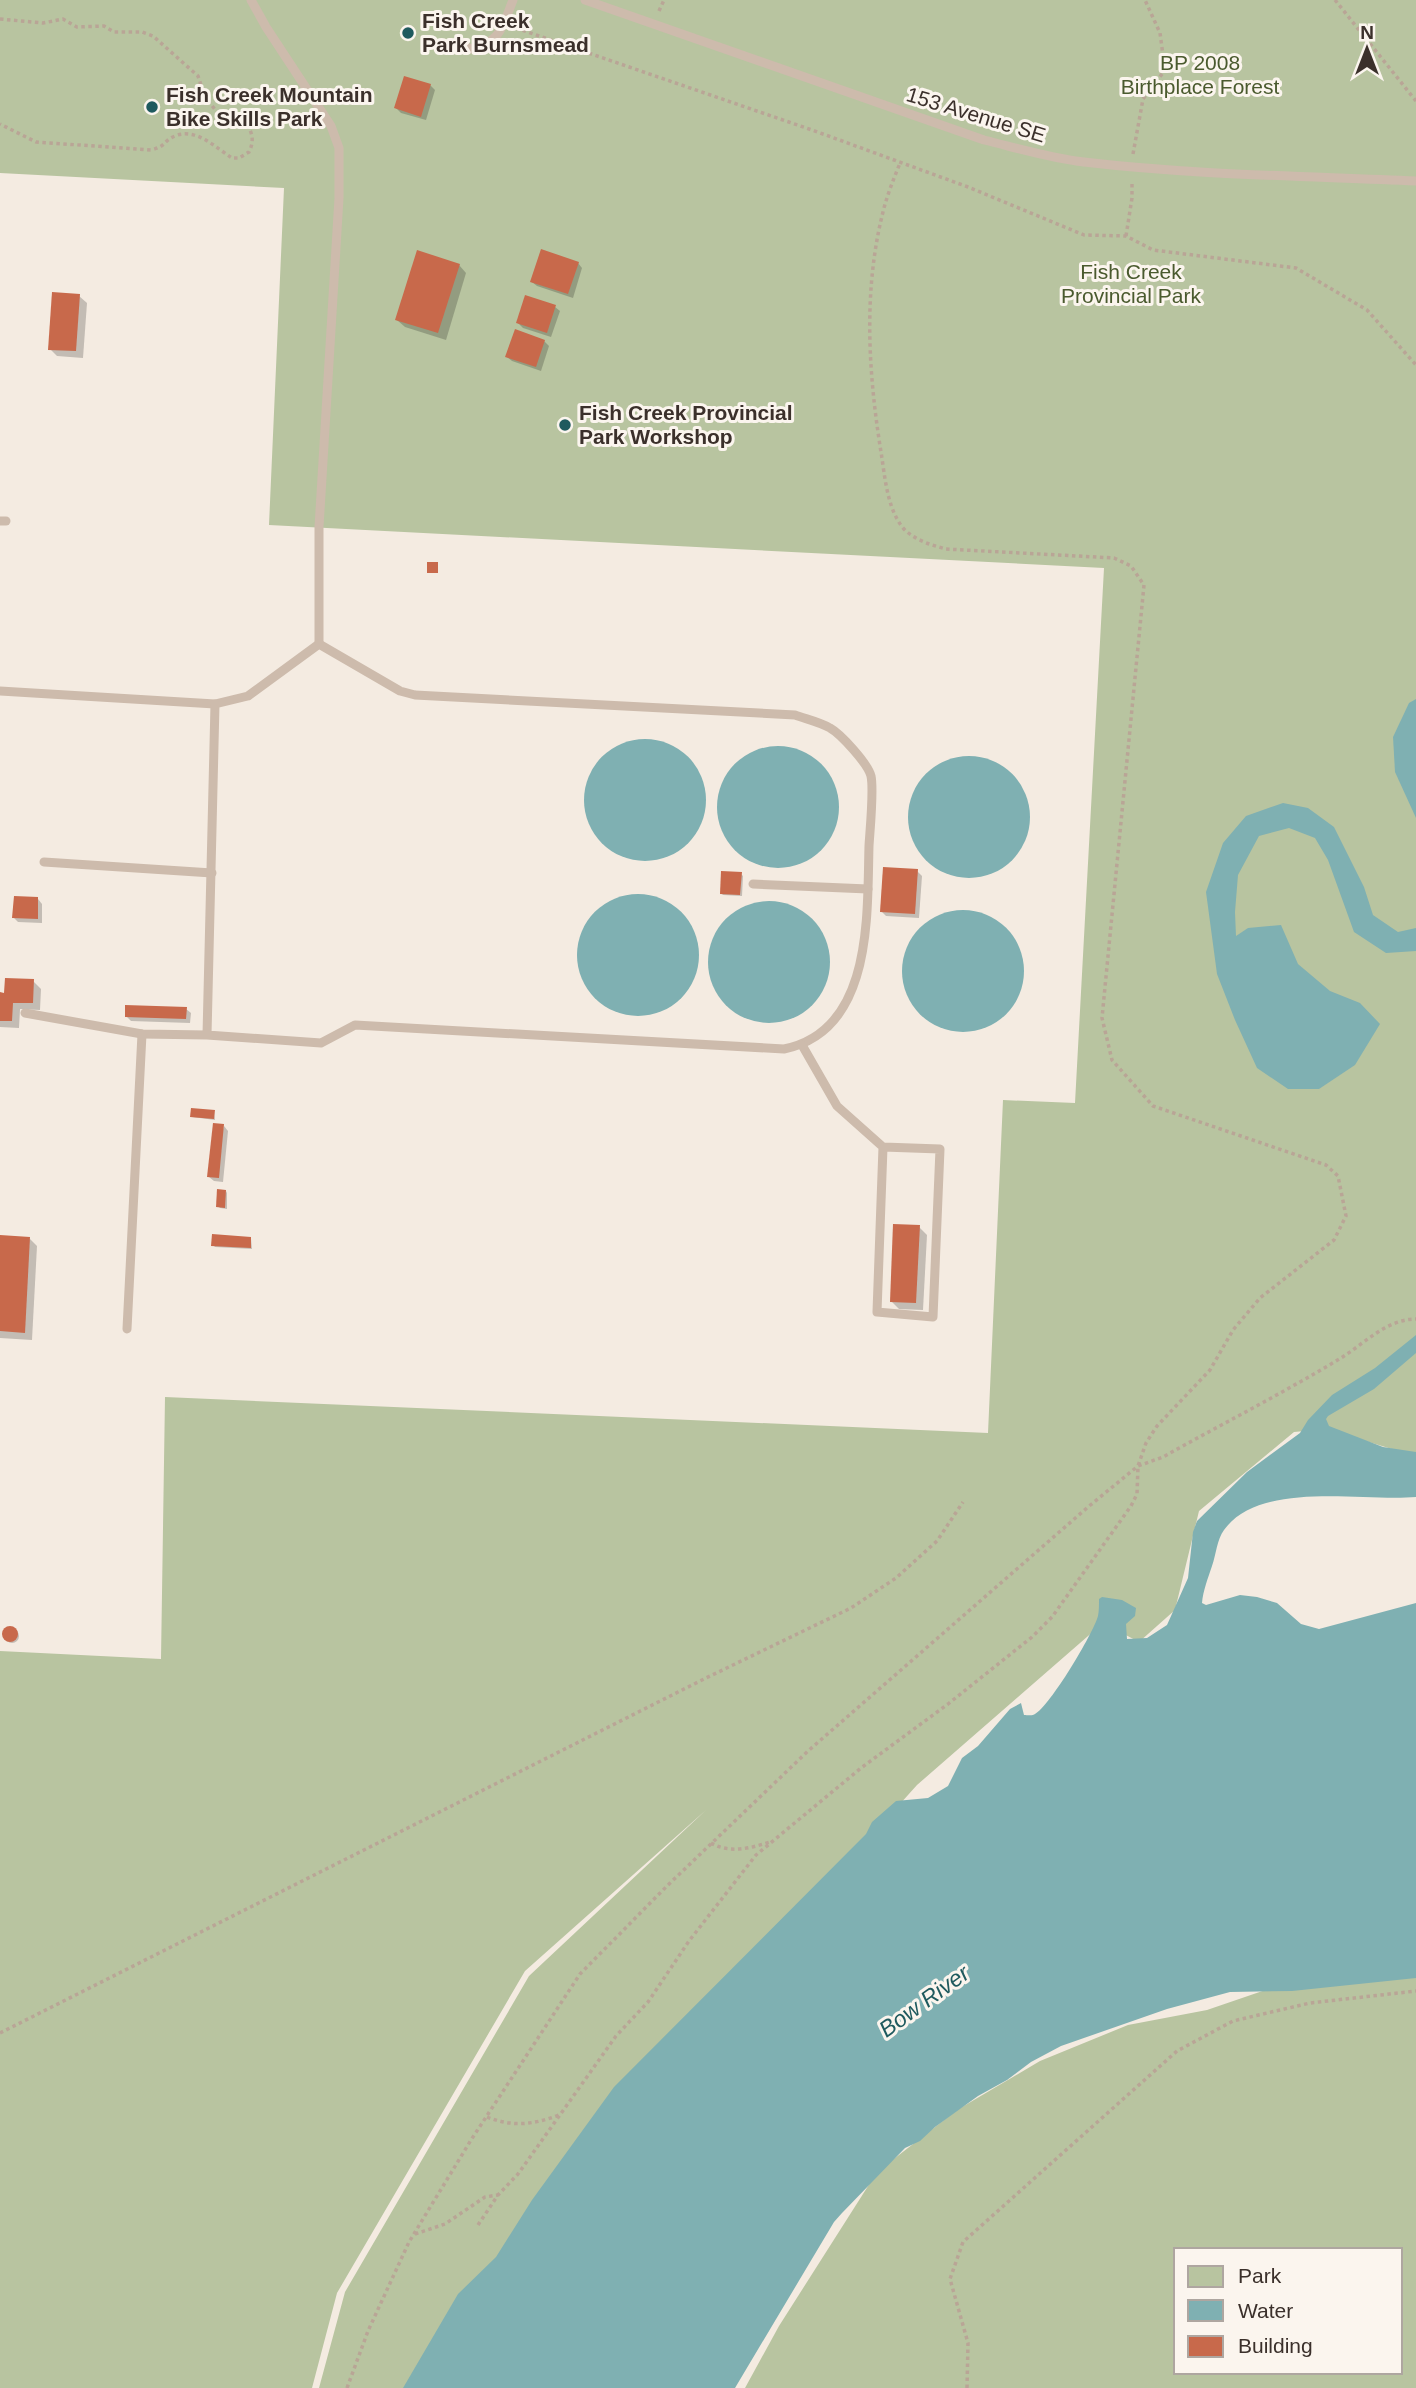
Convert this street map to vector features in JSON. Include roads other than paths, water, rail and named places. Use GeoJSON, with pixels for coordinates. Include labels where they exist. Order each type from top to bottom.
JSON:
{"type":"FeatureCollection","features":[{"type":"Feature","properties":{"kind":"lane"},"geometry":{"type":"LineString","coordinates":[[251,0],[294,71],[318,103],[339,148],[339,198],[319,527],[319,644]]}},
{"type":"Feature","properties":{"kind":"lane"},"geometry":{"type":"LineString","coordinates":[[458,44],[471,49],[493,41],[500,33],[513,0]]}},
{"type":"Feature","properties":{"kind":"lane","name":"153 Avenue SE"},"geometry":{"type":"LineString","coordinates":[[585,0],[984,140],[1082,162],[1416,181]]}},
{"type":"Feature","properties":{"kind":"lane"},"geometry":{"type":"LineString","coordinates":[[0,691],[215,704],[248,696],[319,644]]}},
{"type":"Feature","properties":{"kind":"lane"},"geometry":{"type":"LineString","coordinates":[[25,1013],[142,1034],[206,1035],[321,1043],[355,1025],[783,1049],[802,1045],[830,1024],[853,990],[862,965],[868,889],[871,775],[852,748],[832,728],[795,715],[415,695],[400,691],[319,644]]}},
{"type":"Feature","properties":{"kind":"lane"},"geometry":{"type":"LineString","coordinates":[[206,1035],[215,704]]}},
{"type":"Feature","properties":{"kind":"lane"},"geometry":{"type":"LineString","coordinates":[[44,862],[212,873]]}},
{"type":"Feature","properties":{"kind":"lane"},"geometry":{"type":"LineString","coordinates":[[753,884],[868,889]]}},
{"type":"Feature","properties":{"kind":"lane"},"geometry":{"type":"LineString","coordinates":[[127,1329],[142,1034]]}},
{"type":"Feature","properties":{"kind":"lane"},"geometry":{"type":"LineString","coordinates":[[802,1045],[837,1106],[883,1147],[940,1149],[933,1317],[877,1312],[883,1147]]}},
{"type":"Feature","properties":{"kind":"water"},"geometry":{"type":"Polygon","coordinates":[[[1416,699],[1416,818],[1395,772],[1393,737],[1409,703],[1416,699]]]}},
{"type":"Feature","properties":{"kind":"water"},"geometry":{"type":"Polygon","coordinates":[[[645,739],[668,744],[688,757],[701,777],[706,800],[701,823],[688,843],[668,856],[645,861],[622,856],[602,843],[589,823],[584,800],[589,777],[602,757],[622,744],[645,739]]]}},
{"type":"Feature","properties":{"kind":"water"},"geometry":{"type":"Polygon","coordinates":[[[778,746],[801,751],[821,764],[834,784],[839,807],[834,830],[821,850],[801,863],[778,868],[755,863],[735,850],[722,830],[717,807],[722,784],[735,764],[755,751],[778,746]]]}},
{"type":"Feature","properties":{"kind":"water"},"geometry":{"type":"Polygon","coordinates":[[[969,756],[992,761],[1012,774],[1025,794],[1030,817],[1025,840],[1012,860],[992,873],[969,878],[946,873],[926,860],[913,840],[908,817],[913,794],[926,774],[946,761],[969,756]]]}},
{"type":"Feature","properties":{"kind":"water"},"geometry":{"type":"Polygon","coordinates":[[[1283,803],[1308,808],[1334,827],[1364,887],[1373,915],[1398,932],[1416,928],[1416,951],[1386,953],[1354,932],[1328,860],[1315,838],[1289,828],[1259,836],[1238,875],[1236,936],[1248,928],[1281,925],[1298,964],[1330,991],[1360,1003],[1380,1024],[1355,1065],[1319,1089],[1288,1089],[1257,1068],[1217,974],[1206,892],[1223,843],[1246,816],[1283,803]]]}},
{"type":"Feature","properties":{"kind":"water"},"geometry":{"type":"Polygon","coordinates":[[[638,894],[661,899],[681,912],[694,932],[699,955],[694,978],[681,998],[661,1011],[638,1016],[615,1011],[595,998],[582,978],[577,955],[582,932],[595,912],[615,899],[638,894]]]}},
{"type":"Feature","properties":{"kind":"water"},"geometry":{"type":"Polygon","coordinates":[[[769,901],[792,906],[812,919],[825,939],[830,962],[825,985],[812,1005],[792,1018],[769,1023],[746,1018],[726,1005],[713,985],[708,962],[713,939],[726,919],[746,906],[769,901]]]}},
{"type":"Feature","properties":{"kind":"water"},"geometry":{"type":"Polygon","coordinates":[[[963,910],[986,915],[1006,928],[1019,948],[1024,971],[1019,994],[1006,1014],[986,1027],[963,1032],[940,1027],[920,1014],[907,994],[902,971],[907,948],[920,928],[940,915],[963,910]]]}},
{"type":"Feature","properties":{"kind":"water","name":"Bow River"},"geometry":{"type":"Polygon","coordinates":[[[1416,1335],[1416,1353],[1374,1389],[1326,1419],[1329,1426],[1383,1447],[1416,1452],[1416,1497],[1341,1496],[1286,1499],[1262,1504],[1240,1514],[1220,1538],[1202,1603],[1206,1605],[1240,1595],[1257,1597],[1277,1603],[1301,1624],[1319,1629],[1416,1603],[1416,1978],[1292,1991],[1230,1992],[1167,2009],[1061,2046],[1031,2062],[1007,2080],[978,2096],[920,2141],[905,2148],[842,2213],[834,2222],[735,2388],[403,2388],[458,2294],[496,2257],[532,2200],[614,2087],[866,1834],[872,1822],[896,1801],[928,1798],[948,1786],[962,1758],[978,1746],[1010,1709],[1021,1703],[1024,1715],[1034,1715],[1042,1708],[1088,1638],[1098,1616],[1099,1599],[1102,1597],[1122,1600],[1136,1608],[1135,1616],[1126,1624],[1127,1639],[1147,1638],[1167,1625],[1188,1578],[1193,1532],[1197,1521],[1247,1472],[1300,1433],[1308,1420],[1332,1395],[1375,1368],[1416,1335]]]}},
{"type":"Feature","properties":{"kind":"place","name":"Fish Creek Park Burnsmead"},"geometry":{"type":"Point","coordinates":[408,33]}},
{"type":"Feature","properties":{"kind":"place","name":"Fish Creek Mountain Bike Skills Park"},"geometry":{"type":"Point","coordinates":[152,107]}},
{"type":"Feature","properties":{"kind":"place","name":"Fish Creek Provincial Park Workshop"},"geometry":{"type":"Point","coordinates":[565,425]}},
{"type":"Feature","properties":{"kind":"park label","name":"BP 2008 Birthplace Forest"},"geometry":{"type":"Point","coordinates":[1200,75]}},
{"type":"Feature","properties":{"kind":"park label","name":"Fish Creek Provincial Park"},"geometry":{"type":"Point","coordinates":[1131,284]}}]}
